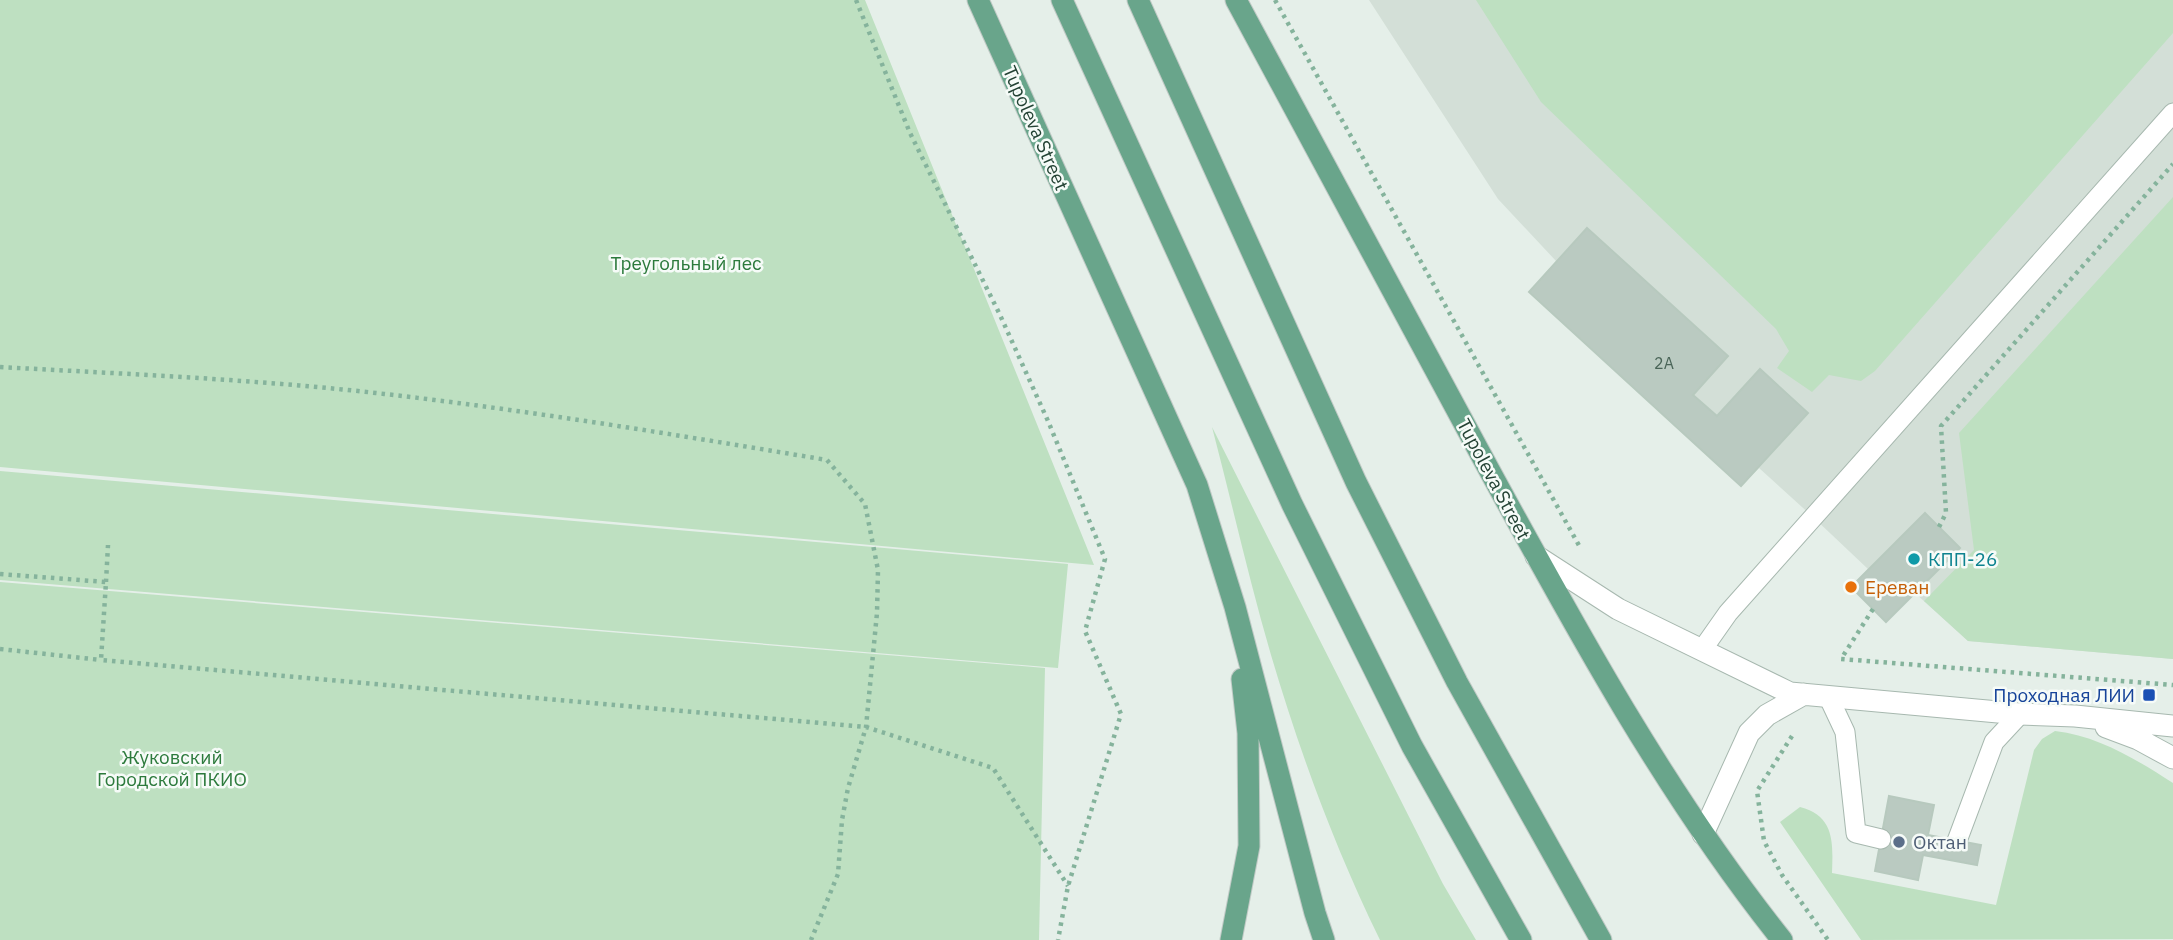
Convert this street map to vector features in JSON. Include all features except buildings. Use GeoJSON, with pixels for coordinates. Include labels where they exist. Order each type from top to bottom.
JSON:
{"type":"FeatureCollection","features":[{"type":"Feature","properties":{"kind":"main road","name":"Tupoleva Street"},"geometry":{"type":"LineString","coordinates":[[978,0],[1197,485],[1235,607]]}},
{"type":"Feature","properties":{"kind":"main road"},"geometry":{"type":"LineString","coordinates":[[1062,0],[1292,504],[1412,746],[1521,940]]}},
{"type":"Feature","properties":{"kind":"main road"},"geometry":{"type":"LineString","coordinates":[[1138,0],[1356,482],[1457,682],[1601,940]]}},
{"type":"Feature","properties":{"kind":"main road","name":"Tupoleva Street"},"geometry":{"type":"LineString","coordinates":[[1236,0],[1536,556],[1654,758],[1739,886],[1782,940]]}},
{"type":"Feature","properties":{"kind":"main road"},"geometry":{"type":"LineString","coordinates":[[1231,940],[1249,846],[1248,733],[1235,607]]}},
{"type":"Feature","properties":{"kind":"main road"},"geometry":{"type":"LineString","coordinates":[[1235,607],[1324,940]]}},
{"type":"Feature","properties":{"kind":"street"},"geometry":{"type":"LineString","coordinates":[[1536,556],[1618,609],[1790,693],[2173,726]]}},
{"type":"Feature","properties":{"kind":"street"},"geometry":{"type":"LineString","coordinates":[[1703,834],[1749,733],[1767,715],[1817,696]]}},
{"type":"Feature","properties":{"kind":"street"},"geometry":{"type":"LineString","coordinates":[[2075,716],[2138,738],[2173,758]]}},
{"type":"Feature","properties":{"kind":"lane"},"geometry":{"type":"LineString","coordinates":[[1702,650],[1736,603],[2173,113]]}},
{"type":"Feature","properties":{"kind":"lane"},"geometry":{"type":"LineString","coordinates":[[1817,696],[1845,732],[1856,833],[1881,839]]}},
{"type":"Feature","properties":{"kind":"lane"},"geometry":{"type":"LineString","coordinates":[[1957,841],[1994,742],[2020,714]]}},
{"type":"Feature","properties":{"kind":"path"},"geometry":{"type":"LineString","coordinates":[[856,0],[910,133],[1000,315],[1048,421],[1105,559],[1084,631],[1121,714],[1068,886],[1058,940]]}},
{"type":"Feature","properties":{"kind":"path"},"geometry":{"type":"LineString","coordinates":[[1275,0],[1583,553]]}},
{"type":"Feature","properties":{"kind":"path"},"geometry":{"type":"LineString","coordinates":[[1938,527],[1946,513],[1941,426],[2173,164]]}},
{"type":"Feature","properties":{"kind":"path"},"geometry":{"type":"LineString","coordinates":[[0,367],[168,376],[375,393],[644,430],[827,460],[865,504],[878,570],[877,613],[866,727],[848,788],[842,820],[838,874],[811,940]]}},
{"type":"Feature","properties":{"kind":"path"},"geometry":{"type":"LineString","coordinates":[[101,660],[108,545]]}},
{"type":"Feature","properties":{"kind":"path"},"geometry":{"type":"LineString","coordinates":[[0,573],[106,583]]}},
{"type":"Feature","properties":{"kind":"path"},"geometry":{"type":"LineString","coordinates":[[1828,940],[1782,875],[1764,841],[1757,791],[1873,609]]}},
{"type":"Feature","properties":{"kind":"path"},"geometry":{"type":"LineString","coordinates":[[0,649],[866,727],[993,768],[1068,886]]}},
{"type":"Feature","properties":{"kind":"path"},"geometry":{"type":"LineString","coordinates":[[1841,659],[2173,685]]}},
{"type":"Feature","properties":{"kind":"shaded area"},"geometry":{"type":"Polygon","coordinates":[[[1369,0],[2173,0],[2173,659],[1968,641],[1915,593],[1886,622],[1851,587],[1868,569],[1813,517],[1759,468],[1741,486],[1529,292],[1556,261],[1498,199],[1369,0]]]}},
{"type":"Feature","properties":{"kind":"green space","name":"Треугольный лес"},"geometry":{"type":"Polygon","coordinates":[[[0,0],[865,0],[1094,565],[0,467],[0,0]]]}},
{"type":"Feature","properties":{"kind":"green space"},"geometry":{"type":"Polygon","coordinates":[[[1476,0],[2173,0],[2173,33],[1875,371],[1861,381],[1829,375],[1812,392],[1777,368],[1789,351],[1776,329],[1541,102],[1476,0]]]}},
{"type":"Feature","properties":{"kind":"green space"},"geometry":{"type":"Polygon","coordinates":[[[2173,197],[2173,659],[1968,641],[1924,601],[1974,550],[1959,433],[2173,197]]]}},
{"type":"Feature","properties":{"kind":"green space"},"geometry":{"type":"Polygon","coordinates":[[[1212,427],[1443,884],[1476,940],[1380,940],[1333,835],[1282,692],[1212,427]]]}},
{"type":"Feature","properties":{"kind":"green space"},"geometry":{"type":"Polygon","coordinates":[[[0,471],[1068,564],[1058,668],[0,580],[0,471]]]}},
{"type":"Feature","properties":{"kind":"green space","name":"Жуковский Городской ПКИО"},"geometry":{"type":"Polygon","coordinates":[[[0,582],[1045,668],[1039,940],[0,940],[0,582]]]}},
{"type":"Feature","properties":{"kind":"green space"},"geometry":{"type":"Polygon","coordinates":[[[2055,731],[2102,744],[2173,783],[2173,939],[1861,940],[1780,822],[1800,807],[1820,817],[1826,824],[1832,841],[1832,873],[1996,905],[2034,750],[2042,739],[2055,731]]]}},
{"type":"Feature","properties":{"kind":"place","name":"КПП-26"},"geometry":{"type":"Point","coordinates":[1914,559]}},
{"type":"Feature","properties":{"kind":"place","name":"Ереван"},"geometry":{"type":"Point","coordinates":[1851,587]}},
{"type":"Feature","properties":{"kind":"place","name":"Проходная ЛИИ"},"geometry":{"type":"Point","coordinates":[2149,695]}},
{"type":"Feature","properties":{"kind":"place","name":"Октан"},"geometry":{"type":"Point","coordinates":[1899,842]}}]}
